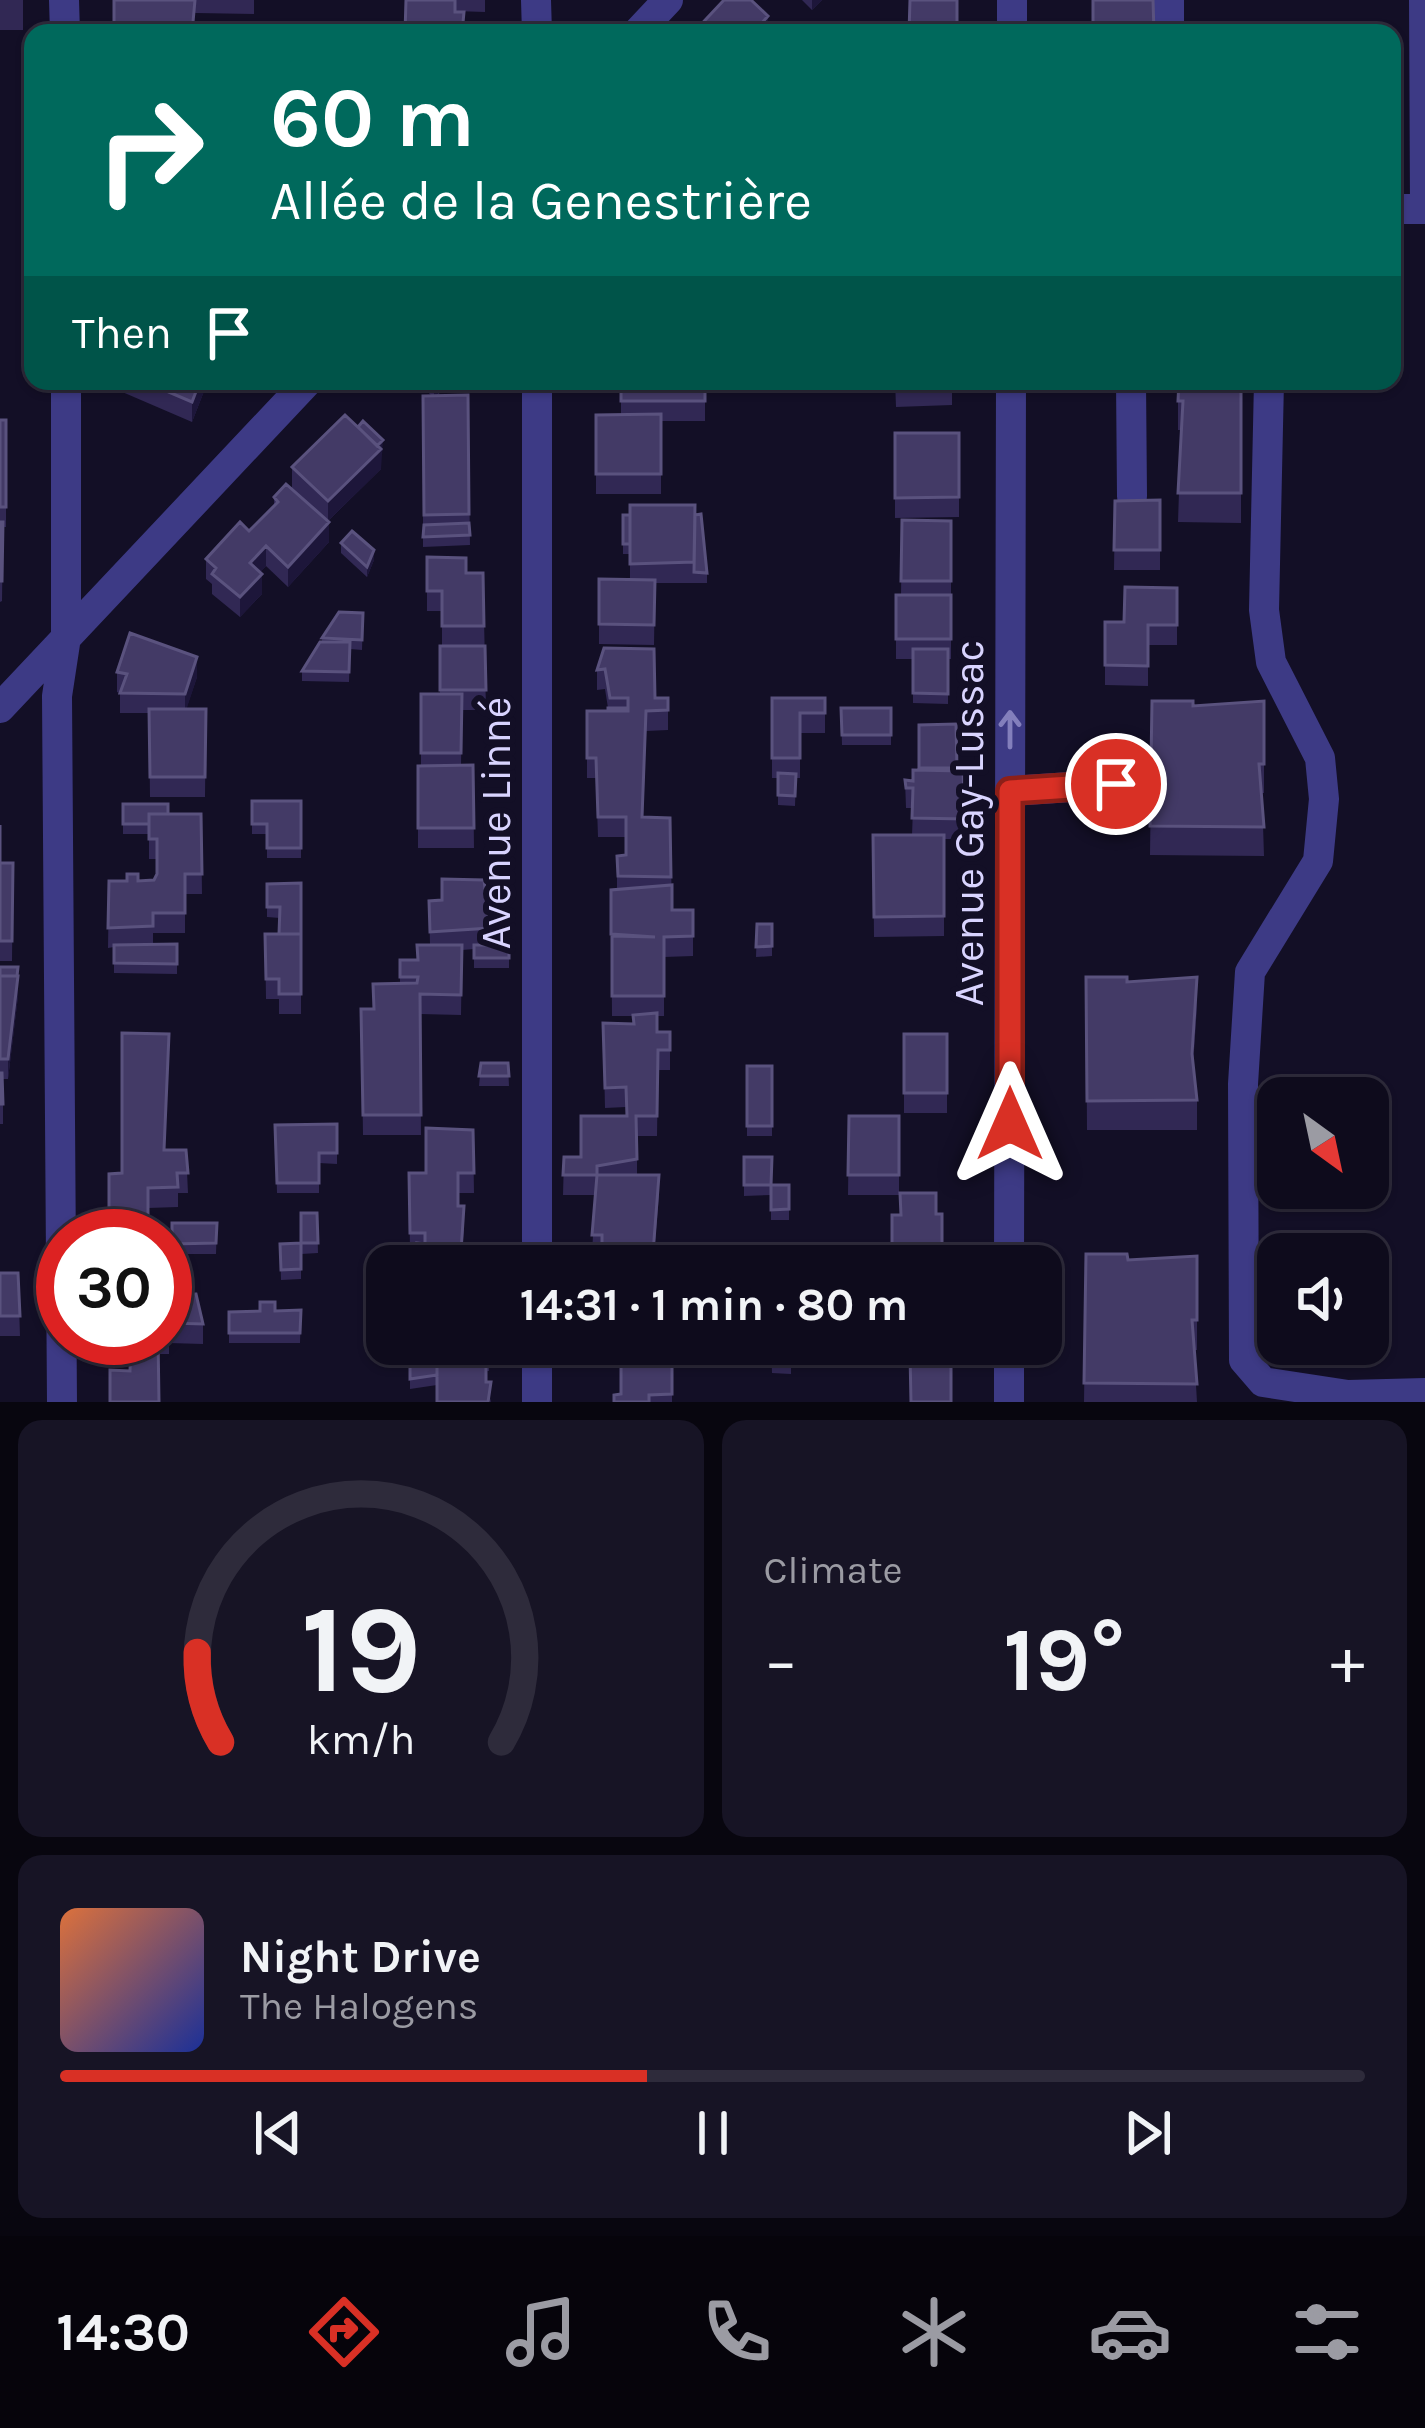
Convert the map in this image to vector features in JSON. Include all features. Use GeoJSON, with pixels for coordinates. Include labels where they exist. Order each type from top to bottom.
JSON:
{"type":"FeatureCollection","features":[{"type":"Feature","properties":{"kind":"street"},"geometry":{"type":"LineString","coordinates":[[645,24],[668,0]]}},
{"type":"Feature","properties":{"kind":"street"},"geometry":{"type":"LineString","coordinates":[[1424,0],[1425,226]]}},
{"type":"Feature","properties":{"kind":"street"},"geometry":{"type":"LineString","coordinates":[[62,1402],[57,696],[66,637],[65,390]]}},
{"type":"Feature","properties":{"kind":"street"},"geometry":{"type":"LineString","coordinates":[[0,708],[299,390]]}},
{"type":"Feature","properties":{"kind":"street","name":"Avenue Linné"},"geometry":{"type":"LineString","coordinates":[[537,390],[537,1245]]}},
{"type":"Feature","properties":{"kind":"street","name":"Avenue Gay-Lussac"},"geometry":{"type":"LineString","coordinates":[[1009,1245],[1011,390]]}},
{"type":"Feature","properties":{"kind":"street"},"geometry":{"type":"LineString","coordinates":[[1131,390],[1132,496]]}},
{"type":"Feature","properties":{"kind":"street"},"geometry":{"type":"LineString","coordinates":[[1269,390],[1264,610],[1271,662],[1320,758],[1324,799],[1318,861],[1250,972],[1243,1084],[1244,1360],[1263,1382],[1348,1395],[1425,1393]]}},
{"type":"Feature","properties":{"kind":"street"},"geometry":{"type":"LineString","coordinates":[[1010,791],[1116,784]]}},
{"type":"Feature","properties":{"kind":"street"},"geometry":{"type":"LineString","coordinates":[[537,1365],[537,1402]]}},
{"type":"Feature","properties":{"kind":"street"},"geometry":{"type":"LineString","coordinates":[[1009,1365],[1009,1402]]}},
{"type":"Feature","properties":{"kind":"building"},"geometry":{"type":"Polygon","coordinates":[[[114,0],[195,0],[193,24],[114,24],[114,0]]]}},
{"type":"Feature","properties":{"kind":"building"},"geometry":{"type":"Polygon","coordinates":[[[406,0],[455,0],[455,12],[464,12],[463,24],[405,24],[406,0]]]}},
{"type":"Feature","properties":{"kind":"building"},"geometry":{"type":"Polygon","coordinates":[[[724,0],[751,0],[768,16],[761,24],[701,24],[724,0]]]}},
{"type":"Feature","properties":{"kind":"building"},"geometry":{"type":"Polygon","coordinates":[[[910,0],[957,0],[957,24],[909,24],[910,0]]]}},
{"type":"Feature","properties":{"kind":"building"},"geometry":{"type":"Polygon","coordinates":[[[1093,0],[1153,0],[1154,24],[1093,24],[1093,0]]]}},
{"type":"Feature","properties":{"kind":"building"},"geometry":{"type":"Polygon","coordinates":[[[164,390],[197,390],[192,402],[164,390]]]}},
{"type":"Feature","properties":{"kind":"building"},"geometry":{"type":"Polygon","coordinates":[[[621,390],[705,390],[705,401],[621,401],[621,390]]]}},
{"type":"Feature","properties":{"kind":"building"},"geometry":{"type":"Polygon","coordinates":[[[1179,390],[1241,390],[1241,493],[1178,493],[1183,401],[1178,401],[1179,390]]]}},
{"type":"Feature","properties":{"kind":"building"},"geometry":{"type":"Polygon","coordinates":[[[468,395],[469,514],[424,515],[423,396],[468,395]]]}},
{"type":"Feature","properties":{"kind":"building"},"geometry":{"type":"Polygon","coordinates":[[[661,414],[661,474],[596,474],[596,415],[661,414]]]}},
{"type":"Feature","properties":{"kind":"building"},"geometry":{"type":"Polygon","coordinates":[[[345,415],[381,449],[328,501],[292,467],[345,415]]]}},
{"type":"Feature","properties":{"kind":"building"},"geometry":{"type":"Polygon","coordinates":[[[0,420],[6,420],[6,507],[0,507],[0,420]]]}},
{"type":"Feature","properties":{"kind":"building"},"geometry":{"type":"Polygon","coordinates":[[[363,421],[383,440],[377,446],[358,427],[363,421]]]}},
{"type":"Feature","properties":{"kind":"building"},"geometry":{"type":"Polygon","coordinates":[[[895,433],[959,433],[959,497],[895,498],[895,433]]]}},
{"type":"Feature","properties":{"kind":"building"},"geometry":{"type":"Polygon","coordinates":[[[286,484],[329,522],[288,567],[266,546],[250,563],[262,574],[240,597],[212,574],[216,568],[206,559],[240,522],[249,531],[278,502],[274,497],[286,484]]]}},
{"type":"Feature","properties":{"kind":"building"},"geometry":{"type":"Polygon","coordinates":[[[1160,500],[1160,550],[1114,550],[1115,501],[1160,500]]]}},
{"type":"Feature","properties":{"kind":"building"},"geometry":{"type":"Polygon","coordinates":[[[630,505],[695,505],[694,562],[630,564],[630,505]]]}},
{"type":"Feature","properties":{"kind":"building"},"geometry":{"type":"Polygon","coordinates":[[[701,514],[707,573],[694,572],[695,515],[701,514]]]}},
{"type":"Feature","properties":{"kind":"building"},"geometry":{"type":"Polygon","coordinates":[[[623,515],[630,515],[630,544],[623,544],[623,515]]]}},
{"type":"Feature","properties":{"kind":"building"},"geometry":{"type":"Polygon","coordinates":[[[902,520],[951,521],[951,581],[901,581],[902,520]]]}},
{"type":"Feature","properties":{"kind":"building"},"geometry":{"type":"Polygon","coordinates":[[[3,522],[2,581],[0,581],[3,522]]]}},
{"type":"Feature","properties":{"kind":"building"},"geometry":{"type":"Polygon","coordinates":[[[469,523],[470,535],[423,537],[424,525],[469,523]]]}},
{"type":"Feature","properties":{"kind":"building"},"geometry":{"type":"Polygon","coordinates":[[[352,531],[374,550],[367,567],[341,543],[352,531]]]}},
{"type":"Feature","properties":{"kind":"building"},"geometry":{"type":"Polygon","coordinates":[[[427,557],[466,558],[466,573],[483,573],[484,626],[442,626],[442,591],[427,591],[427,557]]]}},
{"type":"Feature","properties":{"kind":"building"},"geometry":{"type":"Polygon","coordinates":[[[599,579],[655,580],[654,625],[599,624],[599,579]]]}},
{"type":"Feature","properties":{"kind":"building"},"geometry":{"type":"Polygon","coordinates":[[[1125,587],[1177,588],[1177,625],[1148,625],[1148,666],[1105,665],[1105,622],[1124,622],[1125,587]]]}},
{"type":"Feature","properties":{"kind":"building"},"geometry":{"type":"Polygon","coordinates":[[[896,595],[951,595],[951,639],[896,639],[896,595]]]}},
{"type":"Feature","properties":{"kind":"building"},"geometry":{"type":"Polygon","coordinates":[[[339,612],[363,613],[362,640],[322,638],[339,612]]]}},
{"type":"Feature","properties":{"kind":"building"},"geometry":{"type":"Polygon","coordinates":[[[130,633],[197,657],[185,694],[120,693],[127,674],[117,672],[130,633]]]}},
{"type":"Feature","properties":{"kind":"building"},"geometry":{"type":"Polygon","coordinates":[[[320,642],[350,642],[349,672],[302,671],[320,642]]]}},
{"type":"Feature","properties":{"kind":"building"},"geometry":{"type":"Polygon","coordinates":[[[440,646],[485,646],[486,690],[440,690],[440,646]]]}},
{"type":"Feature","properties":{"kind":"building"},"geometry":{"type":"Polygon","coordinates":[[[604,648],[654,649],[655,698],[668,698],[668,710],[646,711],[642,817],[670,818],[671,877],[618,876],[617,856],[626,855],[626,817],[598,817],[596,758],[587,758],[587,711],[628,711],[628,698],[610,698],[605,669],[597,670],[604,648]]]}},
{"type":"Feature","properties":{"kind":"building"},"geometry":{"type":"Polygon","coordinates":[[[913,649],[948,649],[948,694],[913,693],[913,649]]]}},
{"type":"Feature","properties":{"kind":"building"},"geometry":{"type":"Polygon","coordinates":[[[421,694],[462,694],[461,753],[421,753],[421,694]]]}},
{"type":"Feature","properties":{"kind":"building"},"geometry":{"type":"Polygon","coordinates":[[[772,698],[825,698],[825,713],[800,713],[800,758],[772,758],[772,698]]]}},
{"type":"Feature","properties":{"kind":"building"},"geometry":{"type":"Polygon","coordinates":[[[1152,701],[1193,701],[1193,706],[1264,701],[1264,764],[1259,764],[1264,827],[1150,826],[1152,701]]]}},
{"type":"Feature","properties":{"kind":"building"},"geometry":{"type":"Polygon","coordinates":[[[841,708],[891,708],[891,735],[842,735],[841,708]]]}},
{"type":"Feature","properties":{"kind":"building"},"geometry":{"type":"Polygon","coordinates":[[[149,709],[206,709],[205,777],[150,777],[149,709]]]}},
{"type":"Feature","properties":{"kind":"building"},"geometry":{"type":"Polygon","coordinates":[[[956,724],[957,768],[919,768],[919,725],[956,724]]]}},
{"type":"Feature","properties":{"kind":"building"},"geometry":{"type":"Polygon","coordinates":[[[473,765],[474,828],[418,828],[418,766],[473,765]]]}},
{"type":"Feature","properties":{"kind":"building"},"geometry":{"type":"Polygon","coordinates":[[[913,770],[963,771],[965,819],[912,818],[913,788],[906,788],[905,780],[913,781],[913,770]]]}},
{"type":"Feature","properties":{"kind":"building"},"geometry":{"type":"Polygon","coordinates":[[[778,773],[796,774],[795,796],[778,795],[778,773]]]}},
{"type":"Feature","properties":{"kind":"building"},"geometry":{"type":"Polygon","coordinates":[[[252,801],[301,801],[301,848],[267,848],[267,824],[252,824],[252,801]]]}},
{"type":"Feature","properties":{"kind":"building"},"geometry":{"type":"Polygon","coordinates":[[[123,804],[168,804],[168,814],[149,814],[149,824],[123,824],[123,804]]]}},
{"type":"Feature","properties":{"kind":"building"},"geometry":{"type":"Polygon","coordinates":[[[149,814],[201,814],[202,874],[185,874],[185,913],[153,913],[153,926],[108,928],[109,881],[127,881],[127,874],[138,874],[138,881],[154,880],[157,874],[157,839],[149,839],[149,814]]]}},
{"type":"Feature","properties":{"kind":"building"},"geometry":{"type":"Polygon","coordinates":[[[873,835],[944,835],[944,916],[874,917],[873,835]]]}},
{"type":"Feature","properties":{"kind":"building"},"geometry":{"type":"Polygon","coordinates":[[[0,863],[13,863],[12,941],[0,941],[0,863]]]}},
{"type":"Feature","properties":{"kind":"building"},"geometry":{"type":"Polygon","coordinates":[[[442,879],[484,880],[490,928],[430,932],[429,901],[442,900],[442,879]]]}},
{"type":"Feature","properties":{"kind":"building"},"geometry":{"type":"Polygon","coordinates":[[[301,883],[301,934],[279,934],[280,907],[267,907],[267,884],[301,883]]]}},
{"type":"Feature","properties":{"kind":"building"},"geometry":{"type":"Polygon","coordinates":[[[672,885],[672,910],[693,910],[693,936],[664,937],[664,996],[612,996],[612,936],[655,937],[611,934],[611,890],[672,885]]]}},
{"type":"Feature","properties":{"kind":"building"},"geometry":{"type":"Polygon","coordinates":[[[757,924],[772,924],[772,946],[756,947],[757,924]]]}},
{"type":"Feature","properties":{"kind":"building"},"geometry":{"type":"Polygon","coordinates":[[[265,934],[301,934],[301,994],[279,994],[279,979],[266,979],[265,934]]]}},
{"type":"Feature","properties":{"kind":"building"},"geometry":{"type":"Polygon","coordinates":[[[177,944],[177,964],[114,963],[114,945],[177,944]]]}},
{"type":"Feature","properties":{"kind":"building"},"geometry":{"type":"Polygon","coordinates":[[[417,945],[462,945],[461,995],[420,994],[421,1115],[363,1115],[361,1009],[374,1009],[373,984],[417,983],[418,977],[400,977],[400,960],[418,960],[417,945]]]}},
{"type":"Feature","properties":{"kind":"building"},"geometry":{"type":"Polygon","coordinates":[[[474,945],[509,945],[509,958],[474,958],[474,945]]]}},
{"type":"Feature","properties":{"kind":"building"},"geometry":{"type":"Polygon","coordinates":[[[0,967],[18,967],[17,976],[0,976],[0,967]]]}},
{"type":"Feature","properties":{"kind":"building"},"geometry":{"type":"Polygon","coordinates":[[[0,976],[18,976],[8,1059],[0,1059],[0,976]]]}},
{"type":"Feature","properties":{"kind":"building"},"geometry":{"type":"Polygon","coordinates":[[[1086,977],[1127,977],[1127,982],[1197,977],[1192,1054],[1197,1100],[1087,1101],[1086,977]]]}},
{"type":"Feature","properties":{"kind":"building"},"geometry":{"type":"Polygon","coordinates":[[[657,1013],[657,1032],[670,1032],[670,1050],[658,1050],[657,1116],[636,1116],[637,1159],[597,1166],[597,1175],[563,1175],[564,1157],[581,1157],[581,1116],[627,1116],[626,1087],[605,1088],[603,1023],[634,1024],[633,1015],[657,1013]]]}},
{"type":"Feature","properties":{"kind":"building"},"geometry":{"type":"Polygon","coordinates":[[[122,1033],[169,1034],[164,1150],[186,1150],[188,1173],[177,1173],[178,1187],[148,1188],[148,1209],[109,1209],[109,1174],[122,1173],[122,1033]]]}},
{"type":"Feature","properties":{"kind":"building"},"geometry":{"type":"Polygon","coordinates":[[[904,1034],[947,1034],[947,1093],[904,1093],[904,1034]]]}},
{"type":"Feature","properties":{"kind":"building"},"geometry":{"type":"Polygon","coordinates":[[[481,1063],[508,1063],[509,1076],[479,1076],[481,1063]]]}},
{"type":"Feature","properties":{"kind":"building"},"geometry":{"type":"Polygon","coordinates":[[[747,1066],[772,1066],[772,1126],[747,1126],[747,1066]]]}},
{"type":"Feature","properties":{"kind":"building"},"geometry":{"type":"Polygon","coordinates":[[[849,1116],[899,1116],[899,1175],[848,1175],[849,1116]]]}},
{"type":"Feature","properties":{"kind":"building"},"geometry":{"type":"Polygon","coordinates":[[[337,1124],[337,1153],[319,1153],[319,1183],[277,1183],[275,1125],[337,1124]]]}},
{"type":"Feature","properties":{"kind":"building"},"geometry":{"type":"Polygon","coordinates":[[[426,1128],[473,1130],[474,1173],[458,1173],[458,1206],[464,1206],[461,1245],[417,1245],[425,1244],[425,1233],[410,1233],[409,1173],[426,1173],[426,1128]]]}},
{"type":"Feature","properties":{"kind":"building"},"geometry":{"type":"Polygon","coordinates":[[[744,1157],[772,1157],[771,1185],[744,1185],[744,1157]]]}},
{"type":"Feature","properties":{"kind":"building"},"geometry":{"type":"Polygon","coordinates":[[[597,1175],[659,1175],[654,1245],[602,1245],[602,1235],[592,1235],[597,1175]]]}},
{"type":"Feature","properties":{"kind":"building"},"geometry":{"type":"Polygon","coordinates":[[[771,1185],[789,1185],[789,1209],[771,1210],[771,1185]]]}},
{"type":"Feature","properties":{"kind":"building"},"geometry":{"type":"Polygon","coordinates":[[[900,1193],[936,1193],[942,1245],[892,1245],[892,1215],[901,1215],[900,1193]]]}},
{"type":"Feature","properties":{"kind":"building"},"geometry":{"type":"Polygon","coordinates":[[[301,1213],[317,1213],[318,1243],[301,1243],[301,1213]]]}},
{"type":"Feature","properties":{"kind":"building"},"geometry":{"type":"Polygon","coordinates":[[[192,1223],[217,1223],[216,1243],[192,1244],[192,1223]]]}},
{"type":"Feature","properties":{"kind":"building"},"geometry":{"type":"Polygon","coordinates":[[[301,1243],[301,1269],[281,1270],[280,1244],[301,1243]]]}},
{"type":"Feature","properties":{"kind":"building"},"geometry":{"type":"Polygon","coordinates":[[[1086,1254],[1127,1254],[1128,1260],[1197,1256],[1197,1320],[1192,1320],[1197,1384],[1084,1383],[1086,1254]]]}},
{"type":"Feature","properties":{"kind":"building"},"geometry":{"type":"Polygon","coordinates":[[[0,1273],[18,1273],[20,1316],[0,1316],[0,1273]]]}},
{"type":"Feature","properties":{"kind":"building"},"geometry":{"type":"Polygon","coordinates":[[[192,1294],[196,1294],[203,1324],[192,1324],[192,1294]]]}},
{"type":"Feature","properties":{"kind":"building"},"geometry":{"type":"Polygon","coordinates":[[[260,1302],[275,1302],[275,1311],[301,1310],[300,1333],[229,1333],[229,1312],[260,1311],[260,1302]]]}},
{"type":"Feature","properties":{"kind":"building"},"geometry":{"type":"Polygon","coordinates":[[[130,1365],[158,1365],[159,1402],[110,1402],[110,1370],[130,1371],[130,1365]]]}},
{"type":"Feature","properties":{"kind":"building"},"geometry":{"type":"Polygon","coordinates":[[[410,1365],[437,1365],[437,1375],[410,1379],[410,1365]]]}},
{"type":"Feature","properties":{"kind":"building"},"geometry":{"type":"Polygon","coordinates":[[[437,1365],[486,1365],[486,1382],[491,1382],[488,1402],[437,1402],[437,1365]]]}},
{"type":"Feature","properties":{"kind":"building"},"geometry":{"type":"Polygon","coordinates":[[[621,1365],[672,1365],[672,1394],[649,1395],[649,1402],[614,1402],[614,1395],[621,1394],[621,1365]]]}},
{"type":"Feature","properties":{"kind":"building"},"geometry":{"type":"Polygon","coordinates":[[[910,1365],[951,1365],[951,1402],[911,1402],[910,1365]]]}},
{"type":"Feature","properties":{"kind":"route"},"geometry":{"type":"LineString","coordinates":[[1010,1124],[1010,791],[1116,784]]}}]}
